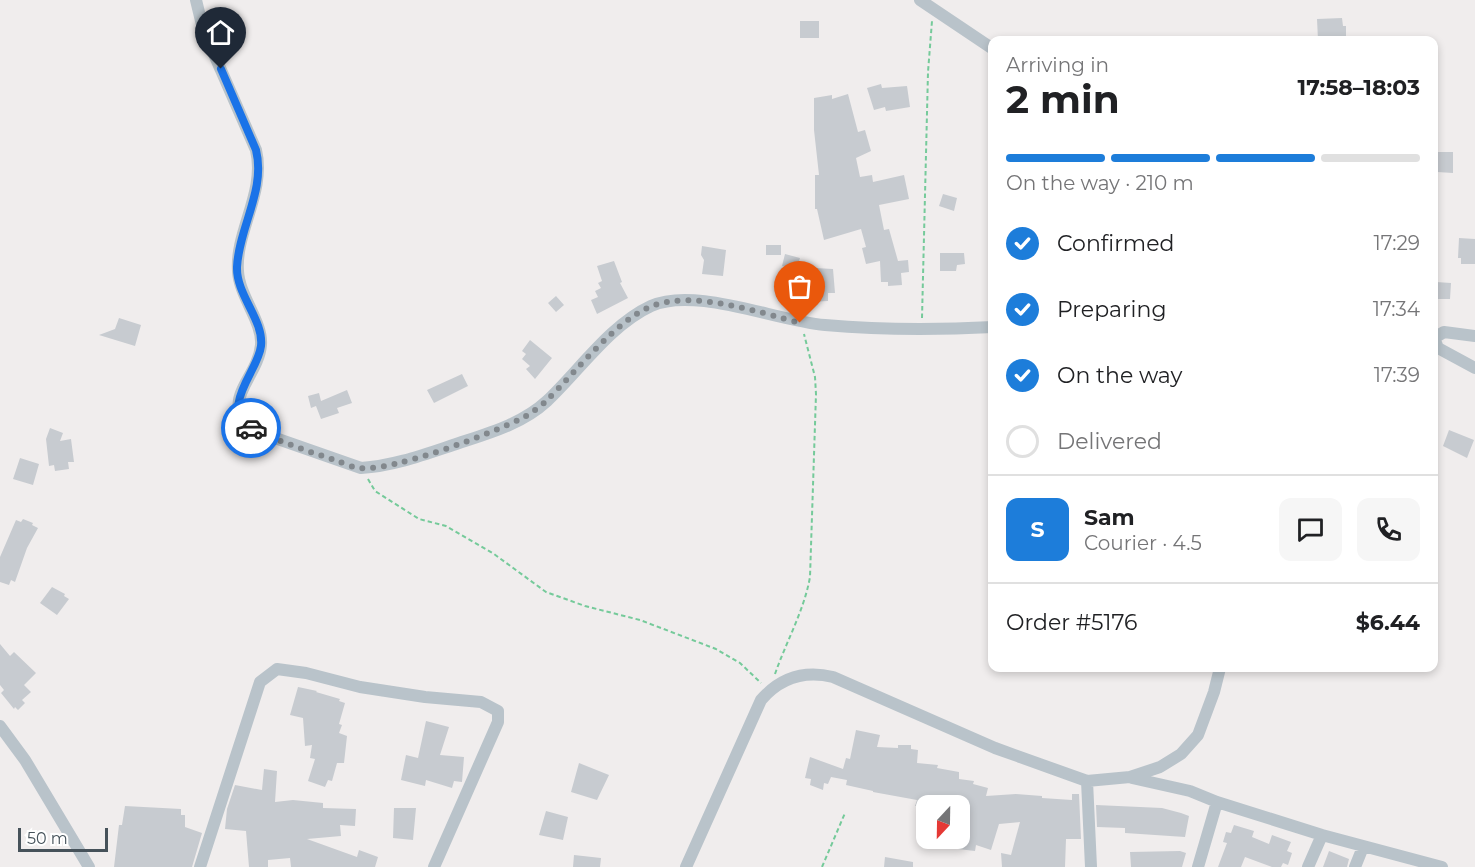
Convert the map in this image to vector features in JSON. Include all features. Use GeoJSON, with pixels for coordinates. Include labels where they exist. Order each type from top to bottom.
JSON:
{"type":"FeatureCollection","features":[{"type":"Feature","properties":{"kind":"street"},"geometry":{"type":"LineString","coordinates":[[196,0],[203,29],[259,161],[257,185],[237,269],[243,293],[260,332],[262,343],[259,356],[237,406],[239,415],[247,425],[258,432],[361,468],[408,460],[499,429],[528,415],[546,401],[628,321],[651,306],[671,301],[710,301],[800,323],[922,330],[988,327]]}},
{"type":"Feature","properties":{"kind":"street"},"geometry":{"type":"LineString","coordinates":[[920,0],[988,46]]}},
{"type":"Feature","properties":{"kind":"street"},"geometry":{"type":"LineString","coordinates":[[1438,336],[1444,332],[1475,336]]}},
{"type":"Feature","properties":{"kind":"street"},"geometry":{"type":"LineString","coordinates":[[1438,348],[1475,368]]}},
{"type":"Feature","properties":{"kind":"street"},"geometry":{"type":"LineString","coordinates":[[200,867],[260,682],[277,669],[306,673],[360,687],[425,697],[481,702],[498,711],[498,722],[434,867]]}},
{"type":"Feature","properties":{"kind":"street"},"geometry":{"type":"LineString","coordinates":[[686,867],[761,700],[769,691],[789,679],[817,673],[833,677],[995,748],[1087,781],[1130,777],[1160,767],[1181,754],[1198,735],[1219,672]]}},
{"type":"Feature","properties":{"kind":"street"},"geometry":{"type":"LineString","coordinates":[[0,726],[25,760],[89,867]]}},
{"type":"Feature","properties":{"kind":"street"},"geometry":{"type":"LineString","coordinates":[[1130,777],[1190,791],[1217,802],[1322,835],[1442,867]]}},
{"type":"Feature","properties":{"kind":"street"},"geometry":{"type":"LineString","coordinates":[[1087,781],[1091,867]]}},
{"type":"Feature","properties":{"kind":"street"},"geometry":{"type":"LineString","coordinates":[[1198,867],[1217,802]]}},
{"type":"Feature","properties":{"kind":"street"},"geometry":{"type":"LineString","coordinates":[[1308,867],[1322,835]]}},
{"type":"Feature","properties":{"kind":"street"},"geometry":{"type":"LineString","coordinates":[[1355,867],[1363,847]]}},
{"type":"Feature","properties":{"kind":"path"},"geometry":{"type":"LineString","coordinates":[[922,330],[928,45],[933,9]]}},
{"type":"Feature","properties":{"kind":"path"},"geometry":{"type":"LineString","coordinates":[[361,468],[375,491],[419,519],[446,526],[494,554],[546,591],[585,606],[640,620],[716,649],[740,663],[769,691],[782,651],[805,599],[810,577],[816,394],[810,352],[800,323]]}},
{"type":"Feature","properties":{"kind":"path"},"geometry":{"type":"LineString","coordinates":[[822,867],[845,813]]}},
{"type":"Feature","properties":{"kind":"building"},"geometry":{"type":"Polygon","coordinates":[[[1342,18],[1343,26],[1346,26],[1346,36],[1318,36],[1317,19],[1342,18]]]}},
{"type":"Feature","properties":{"kind":"building"},"geometry":{"type":"Polygon","coordinates":[[[800,21],[819,21],[819,38],[800,38],[800,21]]]}},
{"type":"Feature","properties":{"kind":"building"},"geometry":{"type":"Polygon","coordinates":[[[881,84],[882,88],[907,86],[910,107],[886,111],[885,107],[874,110],[867,88],[881,84]]]}},
{"type":"Feature","properties":{"kind":"building"},"geometry":{"type":"Polygon","coordinates":[[[848,94],[858,132],[865,130],[871,151],[856,158],[860,177],[872,175],[873,182],[904,175],[909,199],[879,205],[884,230],[889,229],[898,261],[908,260],[909,272],[901,273],[902,285],[888,286],[888,282],[881,282],[880,261],[866,264],[862,248],[866,247],[861,229],[824,240],[817,209],[815,209],[815,175],[819,175],[814,130],[814,98],[832,95],[832,99],[848,94]]]}},
{"type":"Feature","properties":{"kind":"building"},"geometry":{"type":"Polygon","coordinates":[[[1438,152],[1453,152],[1453,173],[1438,172],[1438,152]]]}},
{"type":"Feature","properties":{"kind":"building"},"geometry":{"type":"Polygon","coordinates":[[[943,194],[957,198],[954,211],[939,206],[943,194]]]}},
{"type":"Feature","properties":{"kind":"building"},"geometry":{"type":"Polygon","coordinates":[[[1459,238],[1475,239],[1475,264],[1461,264],[1461,258],[1458,258],[1459,238]]]}},
{"type":"Feature","properties":{"kind":"building"},"geometry":{"type":"Polygon","coordinates":[[[766,245],[781,245],[781,255],[766,255],[766,245]]]}},
{"type":"Feature","properties":{"kind":"building"},"geometry":{"type":"Polygon","coordinates":[[[702,246],[726,250],[723,276],[702,274],[704,260],[701,255],[702,246]]]}},
{"type":"Feature","properties":{"kind":"building"},"geometry":{"type":"Polygon","coordinates":[[[940,253],[964,253],[965,264],[957,265],[956,271],[940,271],[940,253]]]}},
{"type":"Feature","properties":{"kind":"building"},"geometry":{"type":"Polygon","coordinates":[[[785,254],[800,258],[796,270],[782,266],[785,254]]]}},
{"type":"Feature","properties":{"kind":"building"},"geometry":{"type":"Polygon","coordinates":[[[614,261],[622,282],[620,283],[628,298],[597,314],[591,300],[598,297],[595,291],[601,288],[598,283],[602,281],[597,266],[614,261]]]}},
{"type":"Feature","properties":{"kind":"building"},"geometry":{"type":"Polygon","coordinates":[[[815,268],[833,269],[835,293],[828,293],[828,301],[809,302],[810,279],[815,279],[815,268]]]}},
{"type":"Feature","properties":{"kind":"building"},"geometry":{"type":"Polygon","coordinates":[[[1438,282],[1451,283],[1450,299],[1438,299],[1438,282]]]}},
{"type":"Feature","properties":{"kind":"building"},"geometry":{"type":"Polygon","coordinates":[[[556,296],[564,305],[556,312],[548,303],[556,296]]]}},
{"type":"Feature","properties":{"kind":"building"},"geometry":{"type":"Polygon","coordinates":[[[119,318],[141,325],[135,346],[99,335],[115,329],[119,318]]]}},
{"type":"Feature","properties":{"kind":"building"},"geometry":{"type":"Polygon","coordinates":[[[530,340],[552,358],[535,379],[526,369],[530,366],[522,359],[526,354],[522,351],[530,340]]]}},
{"type":"Feature","properties":{"kind":"building"},"geometry":{"type":"Polygon","coordinates":[[[462,374],[468,386],[434,403],[427,390],[462,374]]]}},
{"type":"Feature","properties":{"kind":"building"},"geometry":{"type":"Polygon","coordinates":[[[347,390],[352,403],[337,408],[339,413],[321,419],[316,406],[311,408],[308,396],[319,393],[321,401],[347,390]]]}},
{"type":"Feature","properties":{"kind":"building"},"geometry":{"type":"Polygon","coordinates":[[[50,428],[63,433],[60,441],[71,439],[74,462],[68,462],[69,469],[55,471],[54,465],[49,466],[46,439],[50,428]]]}},
{"type":"Feature","properties":{"kind":"building"},"geometry":{"type":"Polygon","coordinates":[[[1449,430],[1474,440],[1467,458],[1443,446],[1449,430]]]}},
{"type":"Feature","properties":{"kind":"building"},"geometry":{"type":"Polygon","coordinates":[[[20,458],[39,464],[33,485],[13,479],[20,458]]]}},
{"type":"Feature","properties":{"kind":"building"},"geometry":{"type":"Polygon","coordinates":[[[23,519],[38,528],[27,548],[15,582],[11,580],[9,585],[0,582],[0,557],[16,520],[21,522],[23,519]]]}},
{"type":"Feature","properties":{"kind":"building"},"geometry":{"type":"Polygon","coordinates":[[[52,587],[69,599],[57,615],[40,603],[52,587]]]}},
{"type":"Feature","properties":{"kind":"building"},"geometry":{"type":"Polygon","coordinates":[[[0,644],[10,656],[14,652],[36,673],[24,685],[31,692],[22,700],[25,703],[18,710],[15,707],[14,709],[1,693],[4,690],[0,685],[0,644]]]}},
{"type":"Feature","properties":{"kind":"building"},"geometry":{"type":"Polygon","coordinates":[[[298,687],[317,691],[345,703],[339,724],[342,725],[339,733],[347,736],[344,763],[337,763],[332,781],[328,780],[325,787],[308,781],[315,759],[310,758],[312,745],[305,746],[303,718],[290,715],[298,687]]]}},
{"type":"Feature","properties":{"kind":"building"},"geometry":{"type":"Polygon","coordinates":[[[426,721],[449,727],[440,755],[464,757],[462,782],[454,781],[452,788],[426,780],[425,786],[401,780],[406,755],[418,758],[426,721]]]}},
{"type":"Feature","properties":{"kind":"building"},"geometry":{"type":"Polygon","coordinates":[[[856,730],[880,735],[877,747],[898,748],[898,745],[911,745],[911,749],[918,750],[917,763],[938,765],[937,768],[959,772],[959,779],[974,781],[973,784],[988,788],[986,796],[1016,794],[1072,800],[1072,794],[1079,794],[1081,839],[1066,839],[1065,867],[1002,867],[1001,853],[1011,855],[1020,822],[999,824],[991,850],[976,845],[975,851],[958,849],[970,849],[970,795],[916,795],[916,800],[846,785],[847,780],[831,777],[828,784],[824,783],[823,790],[810,785],[811,779],[805,778],[810,757],[843,769],[846,758],[850,759],[856,730]]]}},
{"type":"Feature","properties":{"kind":"building"},"geometry":{"type":"Polygon","coordinates":[[[579,763],[609,775],[597,800],[571,792],[579,763]]]}},
{"type":"Feature","properties":{"kind":"building"},"geometry":{"type":"Polygon","coordinates":[[[264,769],[277,771],[275,802],[293,800],[323,803],[323,808],[356,809],[355,826],[340,825],[341,836],[307,839],[357,857],[359,850],[378,857],[375,867],[291,867],[290,858],[268,860],[268,867],[249,867],[246,831],[225,829],[227,809],[235,785],[262,790],[264,769]]]}},
{"type":"Feature","properties":{"kind":"building"},"geometry":{"type":"Polygon","coordinates":[[[1096,805],[1162,808],[1181,813],[1189,816],[1185,837],[1125,833],[1125,828],[1097,827],[1096,805]]]}},
{"type":"Feature","properties":{"kind":"building"},"geometry":{"type":"Polygon","coordinates":[[[125,806],[181,809],[181,815],[185,815],[185,827],[202,833],[192,867],[114,867],[119,825],[122,825],[125,806]]]}},
{"type":"Feature","properties":{"kind":"building"},"geometry":{"type":"Polygon","coordinates":[[[394,808],[416,808],[413,840],[393,838],[394,808]]]}},
{"type":"Feature","properties":{"kind":"building"},"geometry":{"type":"Polygon","coordinates":[[[546,811],[568,817],[563,840],[539,835],[546,811]]]}},
{"type":"Feature","properties":{"kind":"building"},"geometry":{"type":"Polygon","coordinates":[[[1234,825],[1254,831],[1252,837],[1269,844],[1272,835],[1291,842],[1287,851],[1292,853],[1288,865],[1283,863],[1281,867],[1272,867],[1245,857],[1241,867],[1218,867],[1227,843],[1223,842],[1226,832],[1231,833],[1234,825]]]}},
{"type":"Feature","properties":{"kind":"building"},"geometry":{"type":"Polygon","coordinates":[[[1180,851],[1186,853],[1182,867],[1131,867],[1130,852],[1180,851]]]}},
{"type":"Feature","properties":{"kind":"building"},"geometry":{"type":"Polygon","coordinates":[[[1329,851],[1349,859],[1347,867],[1323,867],[1329,851]]]}},
{"type":"Feature","properties":{"kind":"building"},"geometry":{"type":"Polygon","coordinates":[[[574,855],[601,858],[600,867],[573,867],[574,855]]]}},
{"type":"Feature","properties":{"kind":"building"},"geometry":{"type":"Polygon","coordinates":[[[885,857],[913,862],[913,867],[884,867],[885,857]]]}},
{"type":"Feature","properties":{"kind":"way so far"},"geometry":{"type":"LineString","coordinates":[[251,428],[311,452],[361,468],[377,467],[408,460],[499,429],[528,415],[546,401],[613,334],[651,306],[671,301],[710,301],[800,323]]}},
{"type":"Feature","properties":{"kind":"route"},"geometry":{"type":"LineString","coordinates":[[221,69],[259,161],[257,185],[237,269],[243,293],[260,332],[262,343],[259,356],[237,406],[239,415],[251,428]]}}]}
